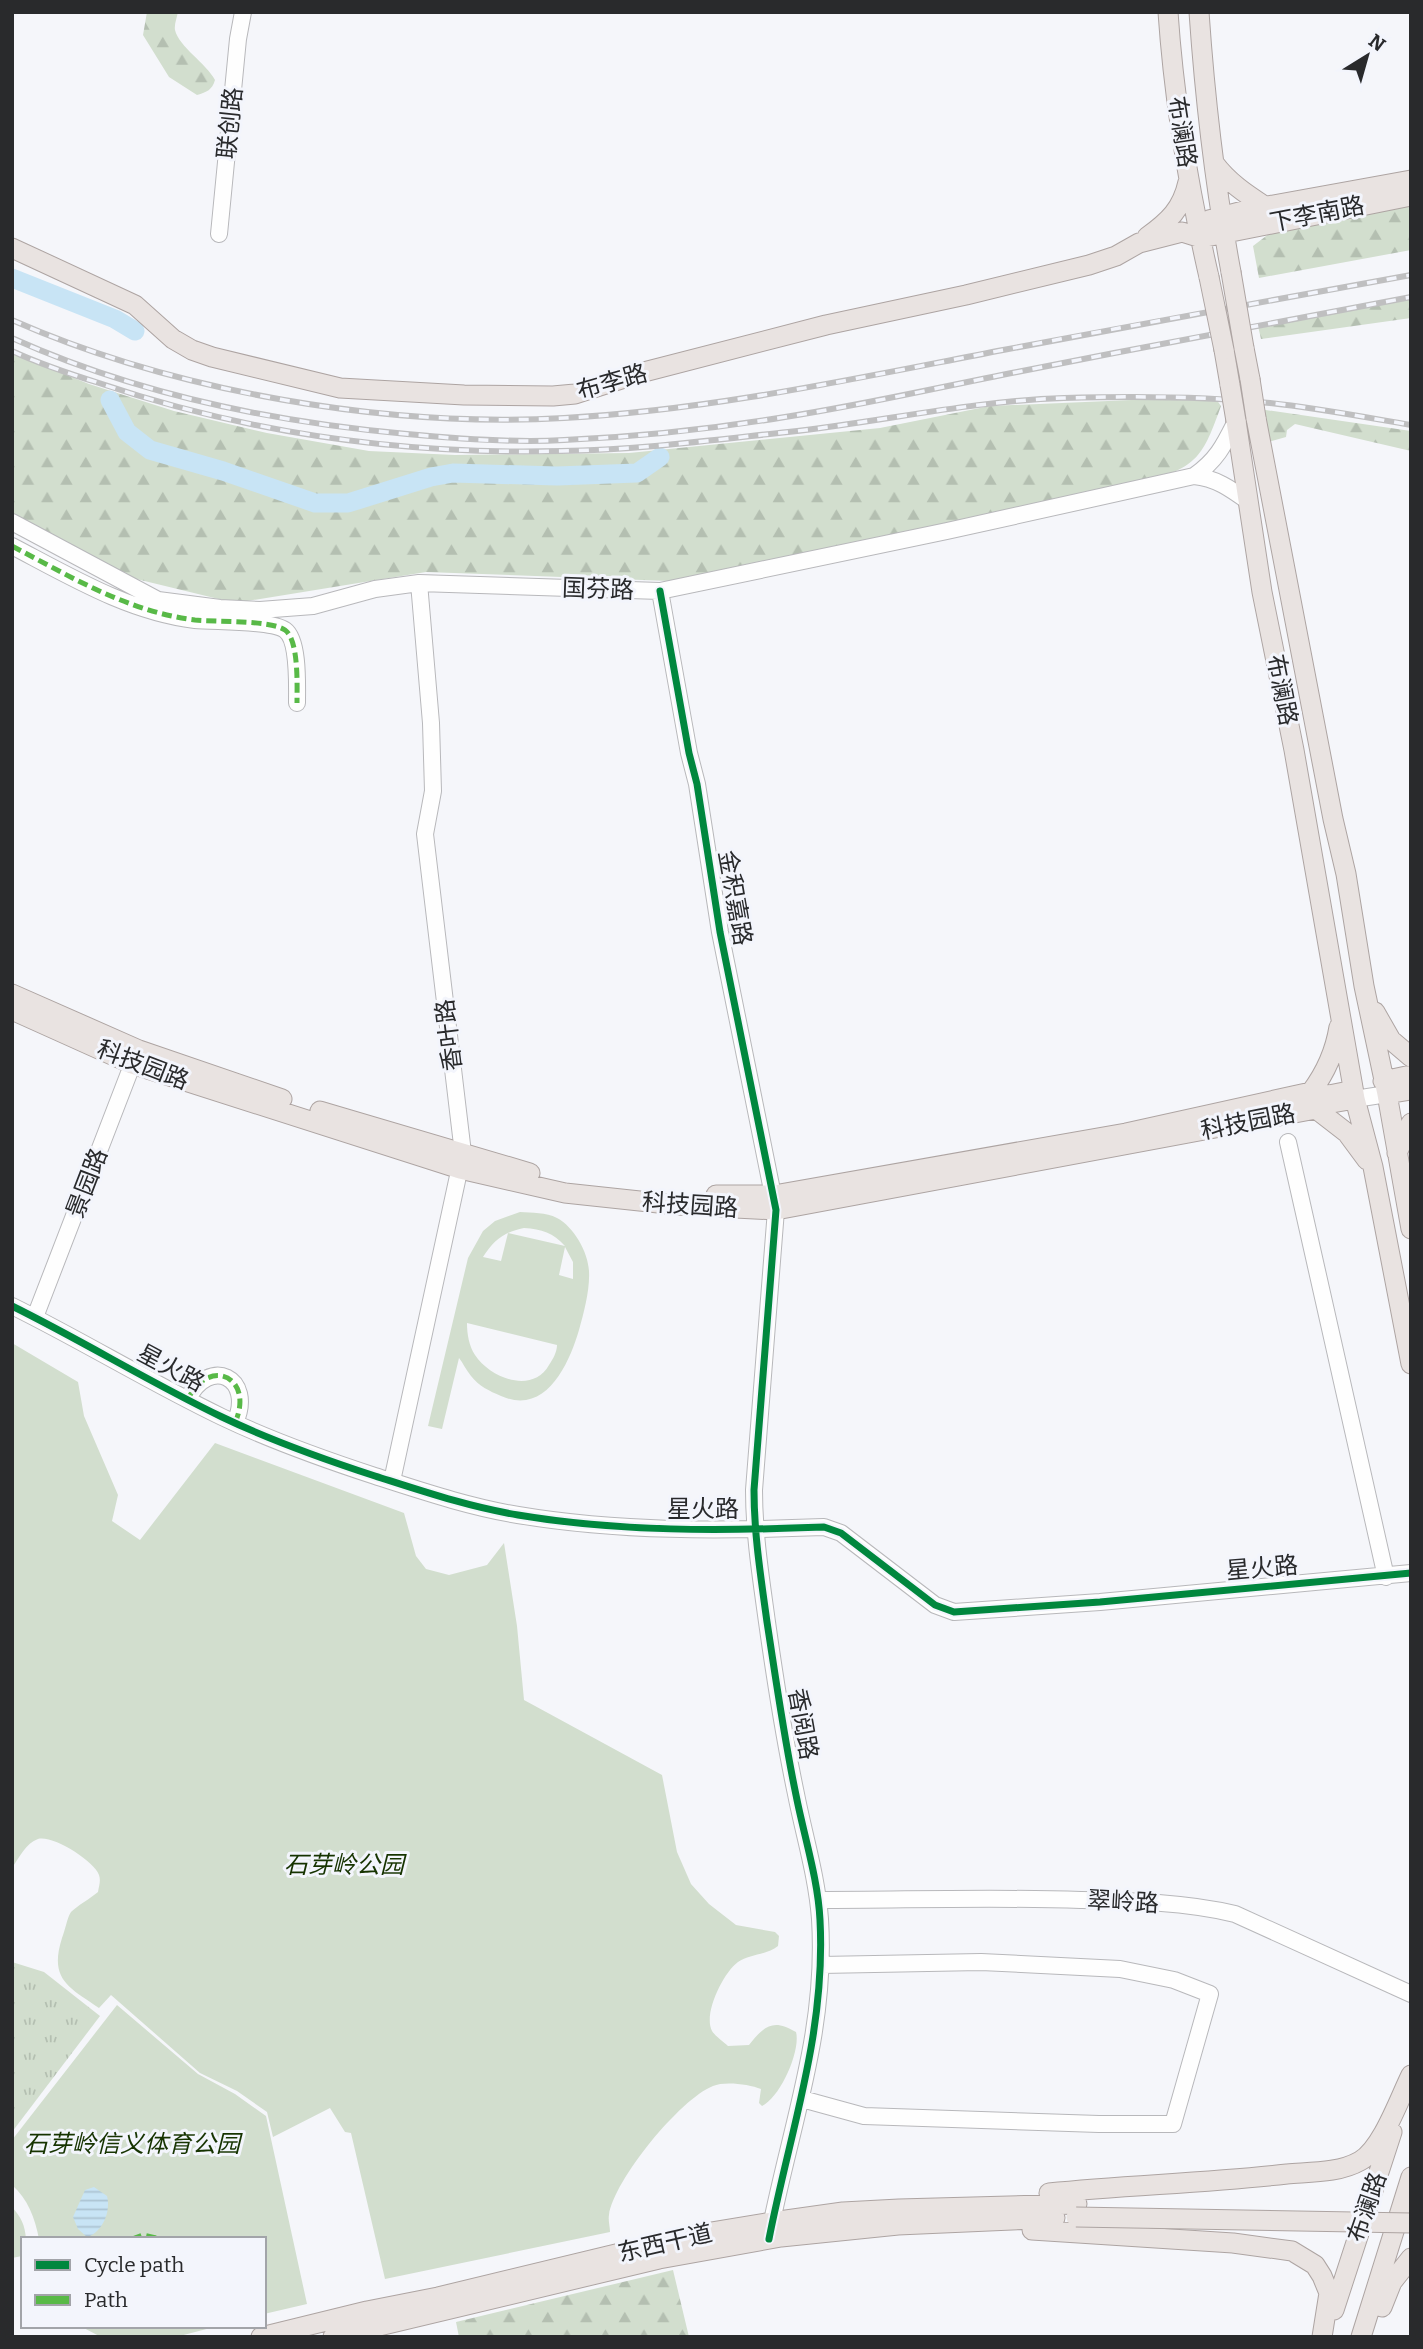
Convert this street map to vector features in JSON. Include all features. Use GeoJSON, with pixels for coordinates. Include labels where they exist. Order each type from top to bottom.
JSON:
{"type":"FeatureCollection","features":[{"type":"Feature","properties":{"kind":"main road","name":"布澜路"},"geometry":{"type":"LineString","coordinates":[[1168,12],[1172,64],[1194,231],[1234,349],[1250,379],[1411,1228]]}},
{"type":"Feature","properties":{"kind":"main road","name":"布澜路"},"geometry":{"type":"LineString","coordinates":[[1199,12],[1214,163],[1231,272],[1234,349],[1230,385],[1262,592],[1294,750],[1343,1018],[1354,1094],[1373,1167],[1411,1364]]}},
{"type":"Feature","properties":{"kind":"main road"},"geometry":{"type":"LineString","coordinates":[[1214,163],[1244,194],[1266,206]]}},
{"type":"Feature","properties":{"kind":"main road"},"geometry":{"type":"LineString","coordinates":[[1139,243],[1178,209],[1189,177]]}},
{"type":"Feature","properties":{"kind":"main road","name":"下李南路"},"geometry":{"type":"LineString","coordinates":[[1223,225],[1266,206],[1411,180]]}},
{"type":"Feature","properties":{"kind":"main road","name":"下李南路"},"geometry":{"type":"LineString","coordinates":[[1223,225],[1411,196]]}},
{"type":"Feature","properties":{"kind":"main road","name":"布李路"},"geometry":{"type":"LineString","coordinates":[[12,248],[135,306],[173,339],[192,350],[212,356],[340,388],[464,395],[553,396],[575,394],[640,373],[826,325],[965,295],[1089,264],[1116,256],[1139,243],[1223,225]]}},
{"type":"Feature","properties":{"kind":"main road"},"geometry":{"type":"LineString","coordinates":[[1364,986],[1383,1030],[1399,1049],[1411,1057]]}},
{"type":"Feature","properties":{"kind":"main road","name":"科技园路"},"geometry":{"type":"LineString","coordinates":[[12,994],[135,1057]]}},
{"type":"Feature","properties":{"kind":"main road","name":"科技园路"},"geometry":{"type":"LineString","coordinates":[[12,1010],[135,1057],[295,1104],[462,1161],[610,1190],[775,1203],[1126,1133],[1314,1101],[1332,1103],[1354,1094]]}},
{"type":"Feature","properties":{"kind":"main road"},"geometry":{"type":"LineString","coordinates":[[1371,1023],[1343,1018],[1314,1101],[1347,1133],[1373,1167]]}},
{"type":"Feature","properties":{"kind":"main road"},"geometry":{"type":"LineString","coordinates":[[1385,1087],[1411,1075]]}},
{"type":"Feature","properties":{"kind":"main road"},"geometry":{"type":"LineString","coordinates":[[1385,1087],[1411,1090]]}},
{"type":"Feature","properties":{"kind":"main road"},"geometry":{"type":"LineString","coordinates":[[1397,1153],[1411,1123]]}},
{"type":"Feature","properties":{"kind":"main road","name":"布澜路"},"geometry":{"type":"LineString","coordinates":[[1324,2337],[1411,2076]]}},
{"type":"Feature","properties":{"kind":"main road"},"geometry":{"type":"LineString","coordinates":[[899,2217],[1101,2188],[1254,2178],[1340,2168],[1361,2161],[1369,2154],[1380,2139],[1411,2076]]}},
{"type":"Feature","properties":{"kind":"main road","name":"布澜路"},"geometry":{"type":"LineString","coordinates":[[1361,2337],[1411,2177]]}},
{"type":"Feature","properties":{"kind":"main road"},"geometry":{"type":"LineString","coordinates":[[1076,2210],[1411,2210]]}},
{"type":"Feature","properties":{"kind":"main road"},"geometry":{"type":"LineString","coordinates":[[1076,2210],[1411,2223]]}},
{"type":"Feature","properties":{"kind":"main road","name":"东西干道"},"geometry":{"type":"LineString","coordinates":[[261,2337],[699,2234],[770,2230],[829,2231],[899,2217],[1076,2210]]}},
{"type":"Feature","properties":{"kind":"main road"},"geometry":{"type":"LineString","coordinates":[[899,2217],[1292,2250],[1315,2265],[1329,2293],[1324,2337]]}},
{"type":"Feature","properties":{"kind":"main road","name":"东西干道"},"geometry":{"type":"LineString","coordinates":[[333,2337],[770,2230]]}},
{"type":"Feature","properties":{"kind":"main road"},"geometry":{"type":"LineString","coordinates":[[1369,2337],[1392,2282],[1411,2258]]}},
{"type":"Feature","properties":{"kind":"street","name":"联创路"},"geometry":{"type":"LineString","coordinates":[[219,234],[243,12]]}},
{"type":"Feature","properties":{"kind":"street"},"geometry":{"type":"LineString","coordinates":[[1194,476],[1221,452],[1236,421]]}},
{"type":"Feature","properties":{"kind":"street"},"geometry":{"type":"LineString","coordinates":[[1194,476],[1209,478],[1249,502]]}},
{"type":"Feature","properties":{"kind":"street","name":"国芬路"},"geometry":{"type":"LineString","coordinates":[[12,522],[158,600],[260,610],[313,606],[375,589],[419,583],[660,591],[1194,476]]}},
{"type":"Feature","properties":{"kind":"street"},"geometry":{"type":"LineString","coordinates":[[12,546],[145,610],[194,620],[267,625],[285,630],[293,640],[297,703]]}},
{"type":"Feature","properties":{"kind":"street","name":"香叶路"},"geometry":{"type":"LineString","coordinates":[[393,1481],[462,1161],[425,834],[433,791],[431,723],[419,583]]}},
{"type":"Feature","properties":{"kind":"street","name":"金积嘉路"},"geometry":{"type":"LineString","coordinates":[[660,591],[688,753],[697,784],[720,932],[775,1203]]}},
{"type":"Feature","properties":{"kind":"street","name":"景园路"},"geometry":{"type":"LineString","coordinates":[[35,1317],[135,1057]]}},
{"type":"Feature","properties":{"kind":"street","name":"科技园路"},"geometry":{"type":"LineString","coordinates":[[1354,1094],[1385,1087]]}},
{"type":"Feature","properties":{"kind":"street"},"geometry":{"type":"LineString","coordinates":[[1288,1142],[1386,1577]]}},
{"type":"Feature","properties":{"kind":"street","name":"香阅路"},"geometry":{"type":"LineString","coordinates":[[770,2230],[814,2041],[821,1965],[818,1900],[795,1793],[775,1679],[754,1528],[754,1490],[775,1203]]}},
{"type":"Feature","properties":{"kind":"street","name":"星火路"},"geometry":{"type":"LineString","coordinates":[[12,1306],[235,1423],[303,1452],[472,1506],[520,1516],[643,1528],[715,1531],[824,1527],[841,1533],[935,1605],[954,1612],[1100,1602],[1411,1573]]}},
{"type":"Feature","properties":{"kind":"street"},"geometry":{"type":"LineString","coordinates":[[188,1399],[198,1383],[205,1378],[213,1376],[228,1379],[235,1384],[242,1398],[242,1407],[235,1423]]}},
{"type":"Feature","properties":{"kind":"street","name":"翠岭路"},"geometry":{"type":"LineString","coordinates":[[818,1900],[1039,1898],[1211,1908],[1235,1914],[1411,1994]]}},
{"type":"Feature","properties":{"kind":"street"},"geometry":{"type":"LineString","coordinates":[[802,2099],[864,2116],[1173,2124],[1210,1994],[1174,1980],[1121,1969],[981,1962],[821,1965]]}},
{"type":"Feature","properties":{"kind":"green space"},"geometry":{"type":"Polygon","coordinates":[[[147,12],[178,12],[175,28],[177,36],[215,80],[209,90],[197,95],[169,77],[143,35],[147,12]]]}},
{"type":"Feature","properties":{"kind":"green space"},"geometry":{"type":"Polygon","coordinates":[[[1411,200],[1411,250],[1259,278],[1253,246],[1282,224],[1411,200]]]}},
{"type":"Feature","properties":{"kind":"green space"},"geometry":{"type":"Polygon","coordinates":[[[1411,299],[1411,318],[1261,339],[1258,326],[1411,299]]]}},
{"type":"Feature","properties":{"kind":"green space"},"geometry":{"type":"Polygon","coordinates":[[[12,353],[89,384],[174,411],[267,433],[369,451],[455,455],[629,453],[880,428],[990,406],[1177,398],[1216,399],[1221,406],[1203,448],[1188,465],[1145,482],[669,581],[426,572],[235,603],[124,576],[12,515],[12,353]]]}},
{"type":"Feature","properties":{"kind":"green space"},"geometry":{"type":"Polygon","coordinates":[[[1259,409],[1411,431],[1411,451],[1295,424],[1287,430],[1286,437],[1265,443],[1259,409]]]}},
{"type":"Feature","properties":{"kind":"green space"},"geometry":{"type":"Polygon","coordinates":[[[520,1212],[548,1215],[569,1227],[579,1241],[586,1256],[589,1278],[585,1308],[575,1343],[562,1371],[553,1383],[543,1393],[531,1399],[517,1400],[488,1390],[474,1380],[459,1358],[442,1429],[428,1426],[468,1258],[483,1231],[495,1221],[520,1212]],[[524,1228],[508,1233],[565,1246],[552,1235],[542,1231],[524,1228]],[[508,1233],[496,1241],[483,1257],[501,1261],[508,1233]],[[565,1247],[559,1275],[573,1279],[573,1262],[565,1247]],[[467,1323],[469,1340],[475,1355],[491,1371],[512,1380],[523,1381],[542,1374],[557,1345],[467,1323]]]}},
{"type":"Feature","properties":{"kind":"green space","name":"石芽岭公园"},"geometry":{"type":"Polygon","coordinates":[[[12,1343],[78,1382],[84,1416],[118,1495],[112,1521],[140,1540],[215,1443],[404,1513],[416,1556],[426,1569],[449,1575],[487,1565],[504,1543],[517,1626],[524,1700],[662,1775],[677,1852],[691,1884],[709,1904],[736,1925],[775,1932],[779,1936],[778,1946],[743,1959],[732,1967],[716,1994],[710,2024],[713,2033],[728,2046],[749,2045],[759,2033],[770,2026],[781,2025],[796,2032],[792,2062],[782,2084],[776,2094],[762,2106],[759,2103],[761,2089],[743,2085],[718,2084],[699,2094],[667,2123],[635,2162],[614,2200],[609,2215],[610,2232],[385,2279],[351,2133],[345,2132],[330,2108],[273,2137],[267,2112],[237,2091],[200,2073],[111,1995],[99,2008],[78,1994],[64,1980],[58,1963],[68,1918],[71,1912],[98,1892],[100,1879],[96,1869],[81,1856],[63,1845],[45,1839],[38,1839],[30,1844],[12,1868],[12,1343]]]}},
{"type":"Feature","properties":{"kind":"green space"},"geometry":{"type":"Polygon","coordinates":[[[12,1962],[44,1972],[100,2016],[12,2132],[12,1962]]]}},
{"type":"Feature","properties":{"kind":"green space","name":"石芽岭信义体育公园"},"geometry":{"type":"Polygon","coordinates":[[[117,2005],[198,2074],[235,2094],[266,2116],[307,2304],[266,2314],[266,2237],[38,2237],[30,2209],[12,2185],[12,2140],[117,2005]]]}},
{"type":"Feature","properties":{"kind":"green space"},"geometry":{"type":"Polygon","coordinates":[[[12,2207],[22,2222],[26,2237],[21,2237],[21,2256],[12,2258],[12,2207]]]}},
{"type":"Feature","properties":{"kind":"green space"},"geometry":{"type":"Polygon","coordinates":[[[673,2270],[689,2337],[459,2337],[456,2322],[673,2270]]]}},
{"type":"Feature","properties":{"kind":"green space"},"geometry":{"type":"Polygon","coordinates":[[[84,2328],[210,2328],[176,2337],[101,2337],[84,2328]]]}},
{"type":"Feature","properties":{"kind":"water"},"geometry":{"type":"Polygon","coordinates":[[[94,2187],[107,2196],[108,2208],[101,2226],[87,2237],[78,2229],[73,2217],[85,2190],[94,2187]]]}},
{"type":"Feature","properties":{"kind":"waterway"},"geometry":{"type":"LineString","coordinates":[[12,278],[115,319],[135,331]]}},
{"type":"Feature","properties":{"kind":"waterway"},"geometry":{"type":"LineString","coordinates":[[110,400],[127,432],[150,450],[223,471],[315,503],[348,503],[431,477],[453,473],[557,476],[637,473],[660,457]]}},
{"type":"Feature","properties":{"kind":"railway"},"geometry":{"type":"LineString","coordinates":[[12,320],[142,367],[283,400],[426,417],[496,420],[564,418],[675,408],[784,392],[1411,275]]}},
{"type":"Feature","properties":{"kind":"railway"},"geometry":{"type":"LineString","coordinates":[[12,338],[107,375],[156,390],[255,413],[407,434],[544,441],[675,432],[814,412],[1411,297]]}},
{"type":"Feature","properties":{"kind":"railway"},"geometry":{"type":"LineString","coordinates":[[12,351],[88,380],[155,400],[269,428],[444,449],[561,451],[646,447],[822,428],[995,403],[1090,397],[1244,401],[1305,407],[1411,425]]}},
{"type":"Feature","properties":{"kind":"marked path"},"geometry":{"type":"LineString","coordinates":[[12,546],[101,592],[147,609],[195,620],[268,624],[285,630],[290,635],[295,653],[297,703]]}},
{"type":"Feature","properties":{"kind":"marked path"},"geometry":{"type":"LineString","coordinates":[[188,1399],[207,1378],[227,1378],[239,1394],[240,1407],[235,1423]]}},
{"type":"Feature","properties":{"kind":"marked path"},"geometry":{"type":"LineString","coordinates":[[138,2237],[152,2237]]}},
{"type":"Feature","properties":{"kind":"cycle path"},"geometry":{"type":"LineString","coordinates":[[660,591],[697,784],[720,932],[776,1210],[754,1490],[755,1523],[762,1589],[784,1731],[817,1889],[820,1962],[818,2002],[805,2081],[769,2239]]}},
{"type":"Feature","properties":{"kind":"cycle path"},"geometry":{"type":"LineString","coordinates":[[12,1306],[222,1417],[298,1449],[375,1476],[482,1508],[556,1521],[671,1529],[824,1527],[841,1533],[935,1605],[954,1612],[1100,1602],[1411,1573]]}}]}
